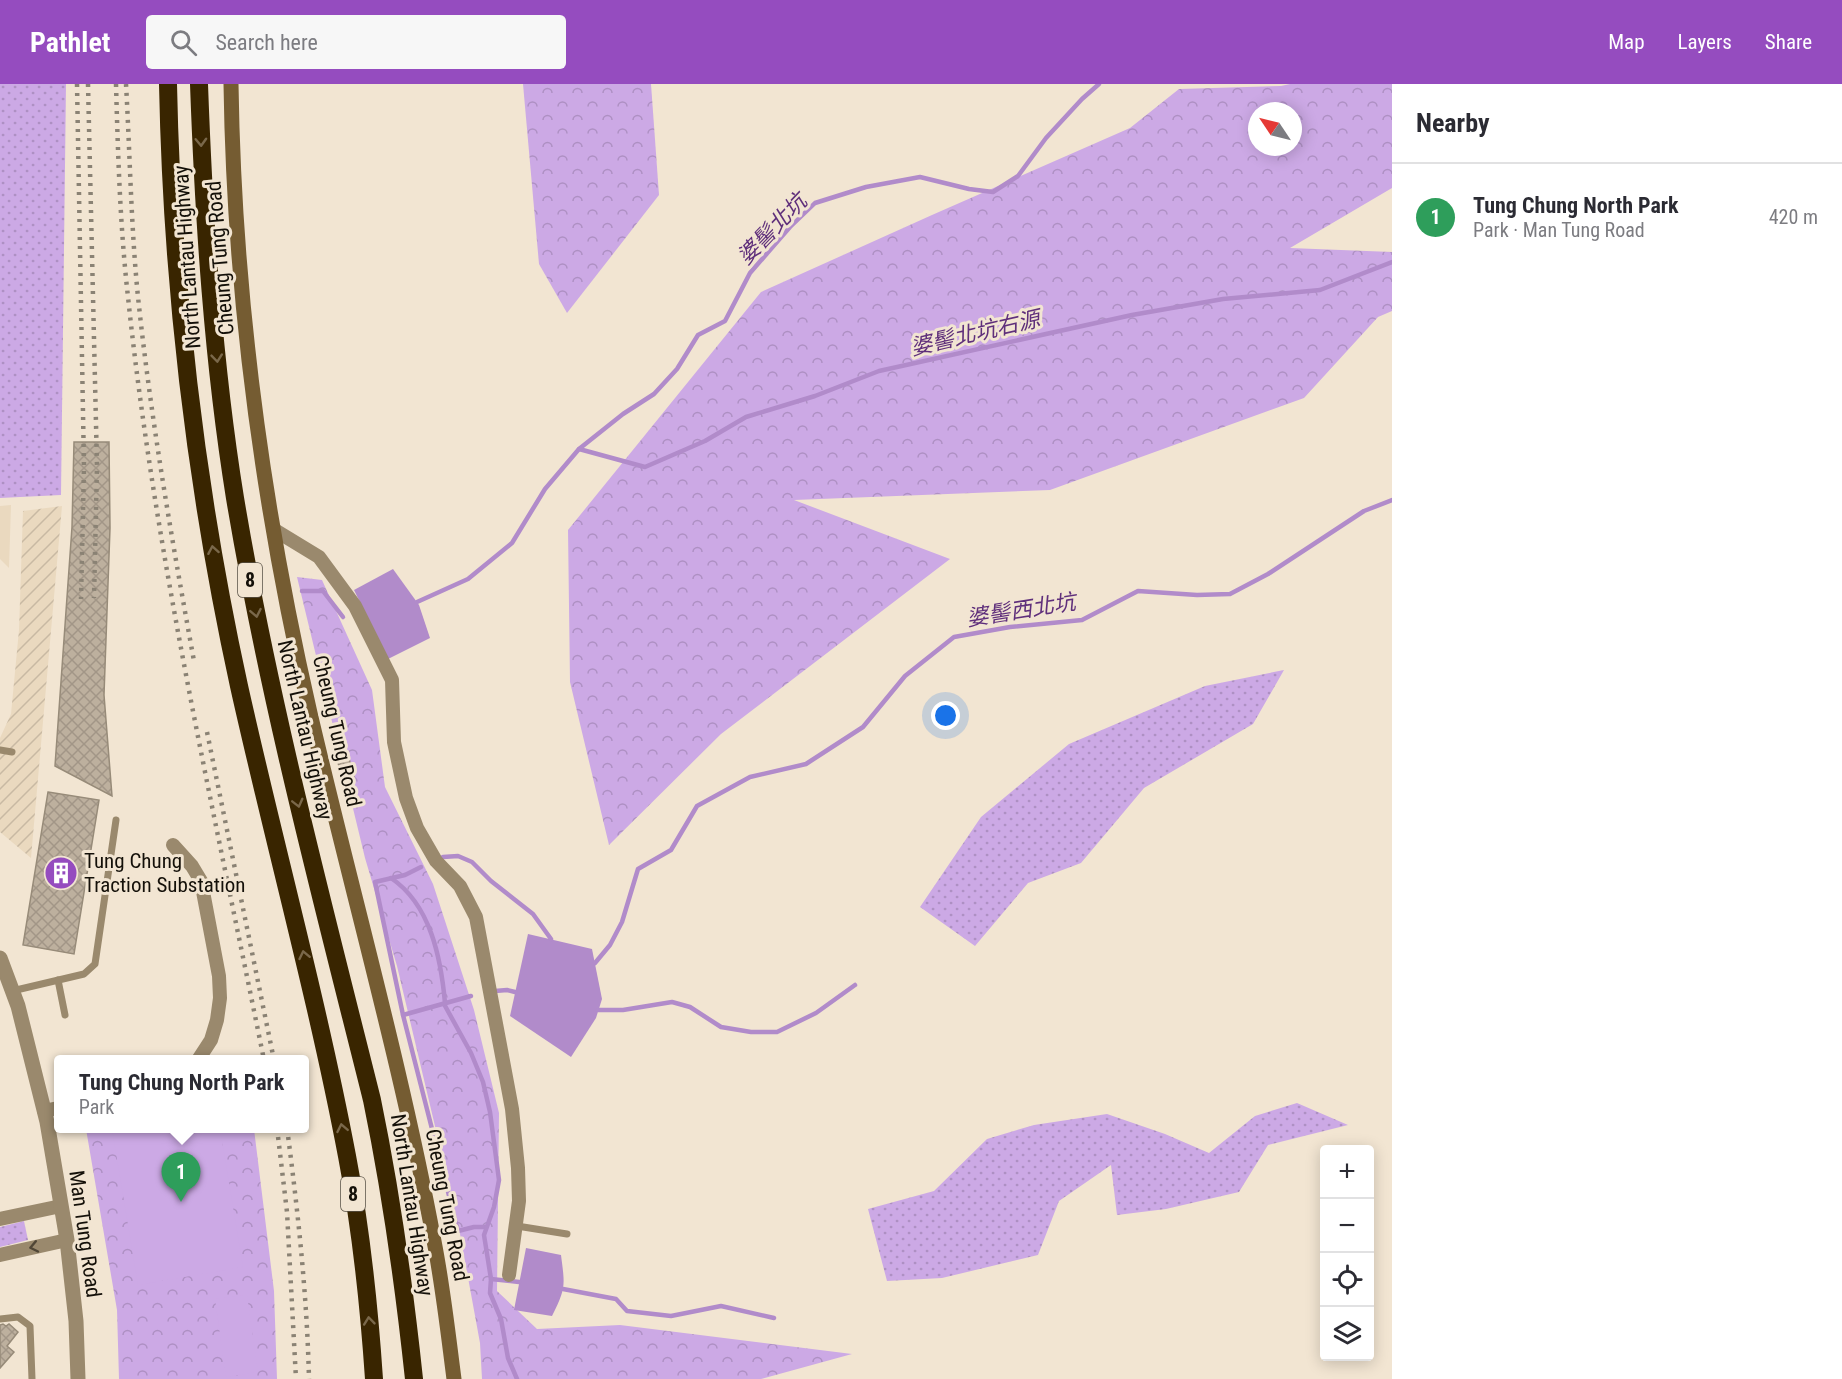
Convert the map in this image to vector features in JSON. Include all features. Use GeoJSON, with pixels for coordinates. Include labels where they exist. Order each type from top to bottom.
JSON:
{"type":"FeatureCollection","features":[{"type":"Feature","properties":{"kind":"highway","name":"North Lantau Highway"},"geometry":{"type":"LineString","coordinates":[[168,84],[173,221],[182,325],[208,523],[240,687],[300,939],[348,1159],[363,1268],[374,1379]]}},
{"type":"Feature","properties":{"kind":"highway","name":"North Lantau Highway"},"geometry":{"type":"LineString","coordinates":[[199,84],[210,291],[221,399],[235,497],[278,721],[372,1100],[383,1154],[400,1257],[414,1379]]}},
{"type":"Feature","properties":{"kind":"main road","name":"Cheung Tung Road"},"geometry":{"type":"LineString","coordinates":[[231,84],[234,168],[244,306],[273,530],[310,713],[411,1130],[436,1252],[454,1379]]}},
{"type":"Feature","properties":{"kind":"street"},"geometry":{"type":"LineString","coordinates":[[273,530],[319,557],[355,606],[392,680],[394,742],[406,798],[417,828],[436,861],[459,886],[476,917],[512,1109],[518,1168],[517,1226],[508,1275]]}},
{"type":"Feature","properties":{"kind":"street"},"geometry":{"type":"LineString","coordinates":[[173,845],[192,866],[201,881],[219,976],[218,1020],[211,1040],[201,1055]]}},
{"type":"Feature","properties":{"kind":"street","name":"Man Tung Road"},"geometry":{"type":"LineString","coordinates":[[0,958],[51,1109],[76,1321],[78,1379]]}},
{"type":"Feature","properties":{"kind":"street"},"geometry":{"type":"LineString","coordinates":[[0,1219],[61,1206]]}},
{"type":"Feature","properties":{"kind":"street"},"geometry":{"type":"LineString","coordinates":[[0,1255],[67,1240]]}},
{"type":"Feature","properties":{"kind":"lane"},"geometry":{"type":"LineString","coordinates":[[0,750],[12,752]]}},
{"type":"Feature","properties":{"kind":"lane"},"geometry":{"type":"LineString","coordinates":[[12,991],[84,974],[95,964],[116,820]]}},
{"type":"Feature","properties":{"kind":"lane"},"geometry":{"type":"LineString","coordinates":[[58,980],[65,1015]]}},
{"type":"Feature","properties":{"kind":"lane"},"geometry":{"type":"LineString","coordinates":[[517,1226],[567,1234]]}},
{"type":"Feature","properties":{"kind":"lane"},"geometry":{"type":"LineString","coordinates":[[0,1319],[18,1317],[30,1326],[32,1379]]}},
{"type":"Feature","properties":{"kind":"shaded area"},"geometry":{"type":"Polygon","coordinates":[[[11,505],[9,568],[0,559],[0,506],[11,505]]]}},
{"type":"Feature","properties":{"kind":"shaded area"},"geometry":{"type":"Polygon","coordinates":[[[62,506],[31,858],[0,832],[0,738],[11,714],[19,630],[23,511],[62,506]]]}},
{"type":"Feature","properties":{"kind":"shaded area"},"geometry":{"type":"Polygon","coordinates":[[[393,569],[419,605],[430,638],[388,659],[354,590],[393,569]]]}},
{"type":"Feature","properties":{"kind":"shaded area"},"geometry":{"type":"Polygon","coordinates":[[[528,934],[592,949],[602,999],[596,1018],[571,1057],[510,1016],[528,934]]]}},
{"type":"Feature","properties":{"kind":"shaded area"},"geometry":{"type":"Polygon","coordinates":[[[526,1248],[561,1255],[563,1287],[552,1316],[514,1310],[526,1248]]]}},
{"type":"Feature","properties":{"kind":"green space"},"geometry":{"type":"Polygon","coordinates":[[[0,84],[66,84],[61,495],[0,498],[0,84]]]}},
{"type":"Feature","properties":{"kind":"green space"},"geometry":{"type":"Polygon","coordinates":[[[523,84],[651,84],[659,195],[567,313],[539,264],[523,84]]]}},
{"type":"Feature","properties":{"kind":"green space"},"geometry":{"type":"Polygon","coordinates":[[[1290,84],[1392,84],[1392,188],[1290,248],[1392,252],[1392,311],[1378,317],[1304,398],[1050,490],[794,500],[950,559],[721,734],[609,845],[570,682],[568,530],[761,292],[1130,128],[1179,89],[1290,84]]]}},
{"type":"Feature","properties":{"kind":"green space"},"geometry":{"type":"Polygon","coordinates":[[[297,577],[322,580],[372,690],[385,787],[433,884],[474,1010],[499,1113],[497,1291],[537,1329],[620,1325],[852,1354],[761,1379],[482,1379],[480,1343],[458,1223],[397,966],[365,858],[297,577]]]}},
{"type":"Feature","properties":{"kind":"green space"},"geometry":{"type":"Polygon","coordinates":[[[1284,670],[1253,724],[1144,788],[1081,863],[1028,883],[975,946],[920,907],[981,817],[1069,744],[1205,686],[1284,670]]]}},
{"type":"Feature","properties":{"kind":"green space"},"geometry":{"type":"Polygon","coordinates":[[[1297,1103],[1348,1125],[1268,1145],[1239,1192],[1166,1209],[1117,1215],[1111,1165],[1059,1201],[1038,1255],[942,1278],[887,1281],[868,1209],[934,1191],[987,1139],[1034,1125],[1107,1114],[1165,1134],[1209,1153],[1255,1116],[1297,1103]]]}},
{"type":"Feature","properties":{"kind":"green space"},"geometry":{"type":"Polygon","coordinates":[[[87,1133],[254,1133],[274,1291],[277,1379],[119,1379],[117,1310],[87,1133]]]}},
{"type":"Feature","properties":{"kind":"green space"},"geometry":{"type":"Polygon","coordinates":[[[113,1133],[221,1133],[243,1267],[138,1285],[113,1133]]]}},
{"type":"Feature","properties":{"kind":"green space"},"geometry":{"type":"Polygon","coordinates":[[[24,1221],[28,1240],[0,1247],[0,1227],[24,1221]]]}},
{"type":"Feature","properties":{"kind":"green space"},"geometry":{"type":"Polygon","coordinates":[[[247,1295],[258,1372],[226,1377],[215,1299],[247,1295]]]}},
{"type":"Feature","properties":{"kind":"building"},"geometry":{"type":"Polygon","coordinates":[[[74,442],[109,442],[110,528],[104,695],[112,796],[55,766],[72,527],[74,442]]]}},
{"type":"Feature","properties":{"kind":"building"},"geometry":{"type":"Polygon","coordinates":[[[348,755],[354,777],[342,780],[337,758],[348,755]]]}},
{"type":"Feature","properties":{"kind":"building","name":"Tung Chung Traction Substation"},"geometry":{"type":"Polygon","coordinates":[[[48,792],[99,800],[74,954],[23,945],[48,792]]]}},
{"type":"Feature","properties":{"kind":"building"},"geometry":{"type":"Polygon","coordinates":[[[9,1324],[18,1332],[7,1346],[14,1352],[0,1368],[0,1325],[6,1326],[9,1324]]]}},
{"type":"Feature","properties":{"kind":"waterway","name":"婆髻北坑"},"geometry":{"type":"LineString","coordinates":[[417,602],[468,579],[512,543],[545,489],[579,449],[623,414],[654,394],[677,369],[698,335],[725,321],[750,273],[790,227],[815,203],[866,187],[920,177],[969,189],[993,192],[1018,176],[1046,138],[1099,84]]}},
{"type":"Feature","properties":{"kind":"waterway","name":"婆髻北坑右源"},"geometry":{"type":"LineString","coordinates":[[579,449],[645,467],[705,441],[746,417],[815,396],[879,371],[1132,315],[1223,299],[1320,290],[1392,262]]}},
{"type":"Feature","properties":{"kind":"waterway","name":"婆髻西北坑"},"geometry":{"type":"LineString","coordinates":[[595,963],[610,945],[622,922],[638,869],[671,850],[697,806],[750,777],[806,764],[863,727],[905,676],[954,637],[1010,627],[1082,620],[1138,591],[1197,595],[1230,594],[1268,574],[1364,511],[1392,500]]}},
{"type":"Feature","properties":{"kind":"waterway"},"geometry":{"type":"LineString","coordinates":[[302,591],[323,591],[343,617]]}},
{"type":"Feature","properties":{"kind":"waterway"},"geometry":{"type":"LineString","coordinates":[[443,857],[458,856],[472,862],[491,881],[533,914],[551,939]]}},
{"type":"Feature","properties":{"kind":"waterway"},"geometry":{"type":"LineString","coordinates":[[421,867],[405,875],[375,882],[403,1015],[458,1231],[486,1227]]}},
{"type":"Feature","properties":{"kind":"waterway"},"geometry":{"type":"LineString","coordinates":[[391,878],[405,889],[416,903],[432,934],[445,1003]]}},
{"type":"Feature","properties":{"kind":"waterway"},"geometry":{"type":"LineString","coordinates":[[598,1010],[623,1010],[672,1002],[690,1007],[721,1027],[751,1032],[777,1032],[816,1013],[855,985]]}},
{"type":"Feature","properties":{"kind":"waterway"},"geometry":{"type":"LineString","coordinates":[[495,991],[515,992]]}},
{"type":"Feature","properties":{"kind":"waterway"},"geometry":{"type":"LineString","coordinates":[[403,1015],[471,996]]}},
{"type":"Feature","properties":{"kind":"waterway"},"geometry":{"type":"LineString","coordinates":[[444,1004],[471,1053],[483,1082],[490,1112],[499,1180],[494,1207],[484,1235],[491,1279],[490,1293],[501,1319],[508,1358],[517,1379]]}},
{"type":"Feature","properties":{"kind":"waterway"},"geometry":{"type":"LineString","coordinates":[[491,1279],[519,1282]]}},
{"type":"Feature","properties":{"kind":"waterway"},"geometry":{"type":"LineString","coordinates":[[563,1289],[616,1299],[627,1311],[671,1316],[721,1306],[774,1318]]}},
{"type":"Feature","properties":{"kind":"railway"},"geometry":{"type":"LineString","coordinates":[[77,84],[84,467],[81,599]]}},
{"type":"Feature","properties":{"kind":"railway"},"geometry":{"type":"LineString","coordinates":[[88,84],[97,466],[94,598]]}},
{"type":"Feature","properties":{"kind":"railway"},"geometry":{"type":"LineString","coordinates":[[116,84],[125,270],[153,489],[187,680],[263,1055]]}},
{"type":"Feature","properties":{"kind":"railway"},"geometry":{"type":"LineString","coordinates":[[126,84],[134,244],[143,343],[163,480],[194,661]]}},
{"type":"Feature","properties":{"kind":"railway"},"geometry":{"type":"LineString","coordinates":[[207,732],[273,1055]]}},
{"type":"Feature","properties":{"kind":"railway"},"geometry":{"type":"LineString","coordinates":[[278,1133],[287,1212],[296,1379]]}},
{"type":"Feature","properties":{"kind":"railway"},"geometry":{"type":"LineString","coordinates":[[288,1133],[301,1254],[309,1379]]}},
{"type":"Feature","properties":{"kind":"place","name":"Tung Chung Traction Substation"},"geometry":{"type":"Point","coordinates":[61,873]}},
{"type":"Feature","properties":{"kind":"place","name":"Tung Chung North Park"},"geometry":{"type":"Point","coordinates":[181,1202]}}]}
